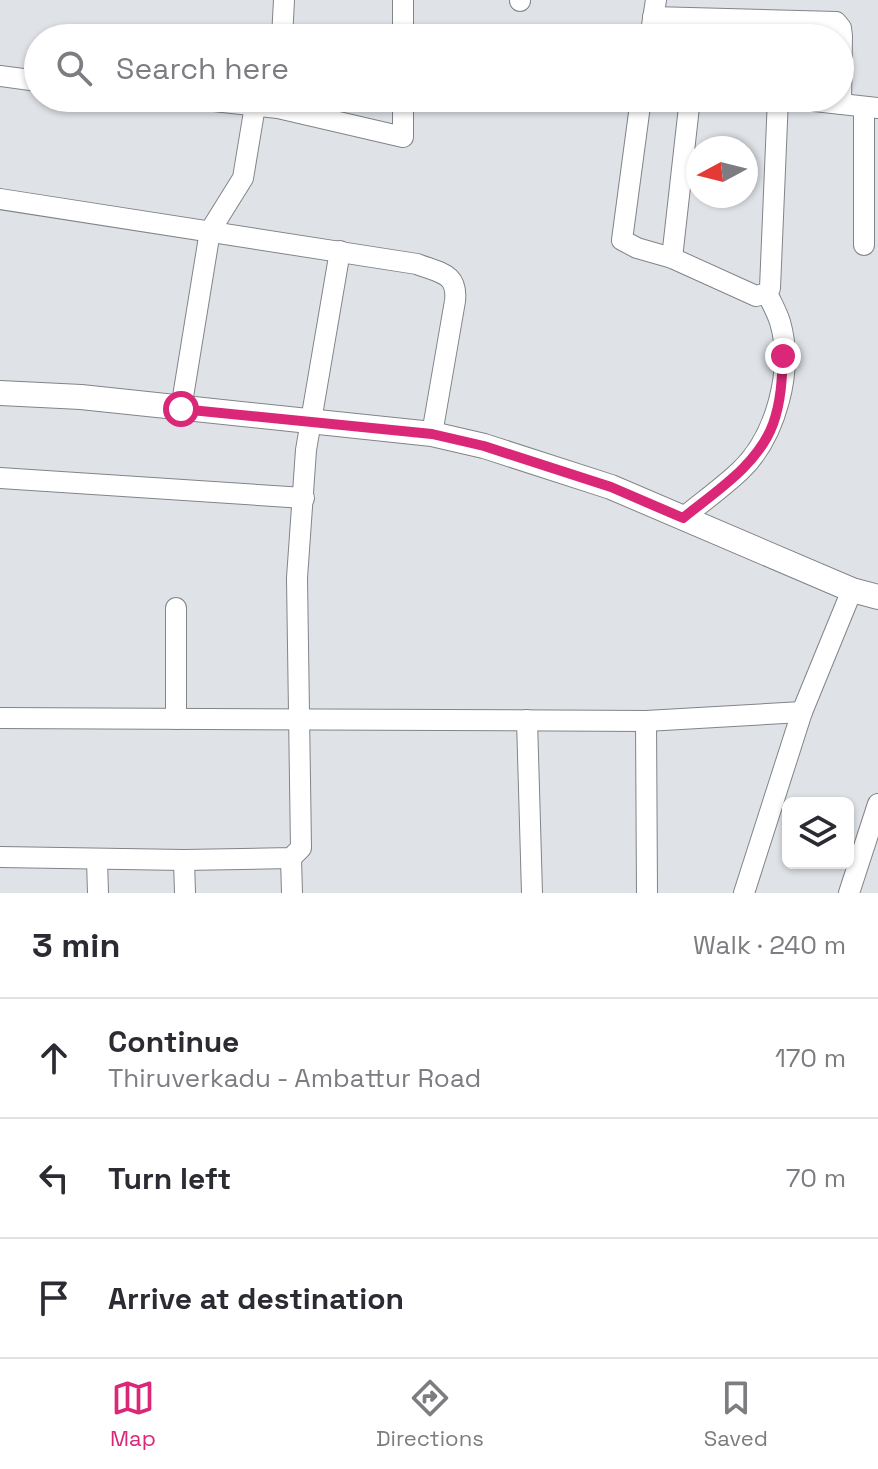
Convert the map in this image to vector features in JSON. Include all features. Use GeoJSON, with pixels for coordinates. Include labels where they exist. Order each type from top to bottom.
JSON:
{"type":"FeatureCollection","features":[{"type":"Feature","properties":{"kind":"main road"},"geometry":{"type":"LineString","coordinates":[[0,393],[81,397],[312,420],[432,434],[484,446],[611,487],[852,590],[878,597]]}},
{"type":"Feature","properties":{"kind":"street"},"geometry":{"type":"LineString","coordinates":[[283,24],[284,0]]}},
{"type":"Feature","properties":{"kind":"street"},"geometry":{"type":"LineString","coordinates":[[403,0],[403,24]]}},
{"type":"Feature","properties":{"kind":"street"},"geometry":{"type":"LineString","coordinates":[[655,8],[838,24]]}},
{"type":"Feature","properties":{"kind":"street"},"geometry":{"type":"LineString","coordinates":[[0,76],[24,79]]}},
{"type":"Feature","properties":{"kind":"street"},"geometry":{"type":"LineString","coordinates":[[864,245],[871,108]]}},
{"type":"Feature","properties":{"kind":"street"},"geometry":{"type":"LineString","coordinates":[[181,409],[210,231],[243,178],[254,112]]}},
{"type":"Feature","properties":{"kind":"street"},"geometry":{"type":"LineString","coordinates":[[311,112],[403,137],[403,112]]}},
{"type":"Feature","properties":{"kind":"street"},"geometry":{"type":"LineString","coordinates":[[639,112],[622,240],[637,248],[672,258],[756,296],[767,293]]}},
{"type":"Feature","properties":{"kind":"street"},"geometry":{"type":"LineString","coordinates":[[672,258],[688,112]]}},
{"type":"Feature","properties":{"kind":"street"},"geometry":{"type":"LineString","coordinates":[[683,518],[742,470],[773,426],[781,394],[783,356],[780,322],[767,293],[773,258],[778,112]]}},
{"type":"Feature","properties":{"kind":"street"},"geometry":{"type":"LineString","coordinates":[[0,199],[417,264],[452,278],[456,287],[432,434]]}},
{"type":"Feature","properties":{"kind":"street"},"geometry":{"type":"LineString","coordinates":[[0,857],[97,860],[291,858],[301,848],[297,578],[306,450],[340,251]]}},
{"type":"Feature","properties":{"kind":"street"},"geometry":{"type":"LineString","coordinates":[[0,478],[304,498]]}},
{"type":"Feature","properties":{"kind":"street"},"geometry":{"type":"LineString","coordinates":[[744,893],[802,712],[852,590]]}},
{"type":"Feature","properties":{"kind":"street"},"geometry":{"type":"LineString","coordinates":[[176,608],[176,719]]}},
{"type":"Feature","properties":{"kind":"street"},"geometry":{"type":"LineString","coordinates":[[0,718],[646,721],[802,712]]}},
{"type":"Feature","properties":{"kind":"street"},"geometry":{"type":"LineString","coordinates":[[527,720],[532,893]]}},
{"type":"Feature","properties":{"kind":"street"},"geometry":{"type":"LineString","coordinates":[[646,721],[647,893]]}},
{"type":"Feature","properties":{"kind":"street"},"geometry":{"type":"LineString","coordinates":[[849,893],[878,804]]}},
{"type":"Feature","properties":{"kind":"street"},"geometry":{"type":"LineString","coordinates":[[291,858],[292,893]]}},
{"type":"Feature","properties":{"kind":"street"},"geometry":{"type":"LineString","coordinates":[[97,860],[98,893]]}},
{"type":"Feature","properties":{"kind":"street"},"geometry":{"type":"LineString","coordinates":[[184,860],[185,893]]}},
{"type":"Feature","properties":{"kind":"route"},"geometry":{"type":"LineString","coordinates":[[181,409],[432,434],[484,446],[611,487],[683,518],[742,470],[773,426],[781,394],[783,356]]}}]}
